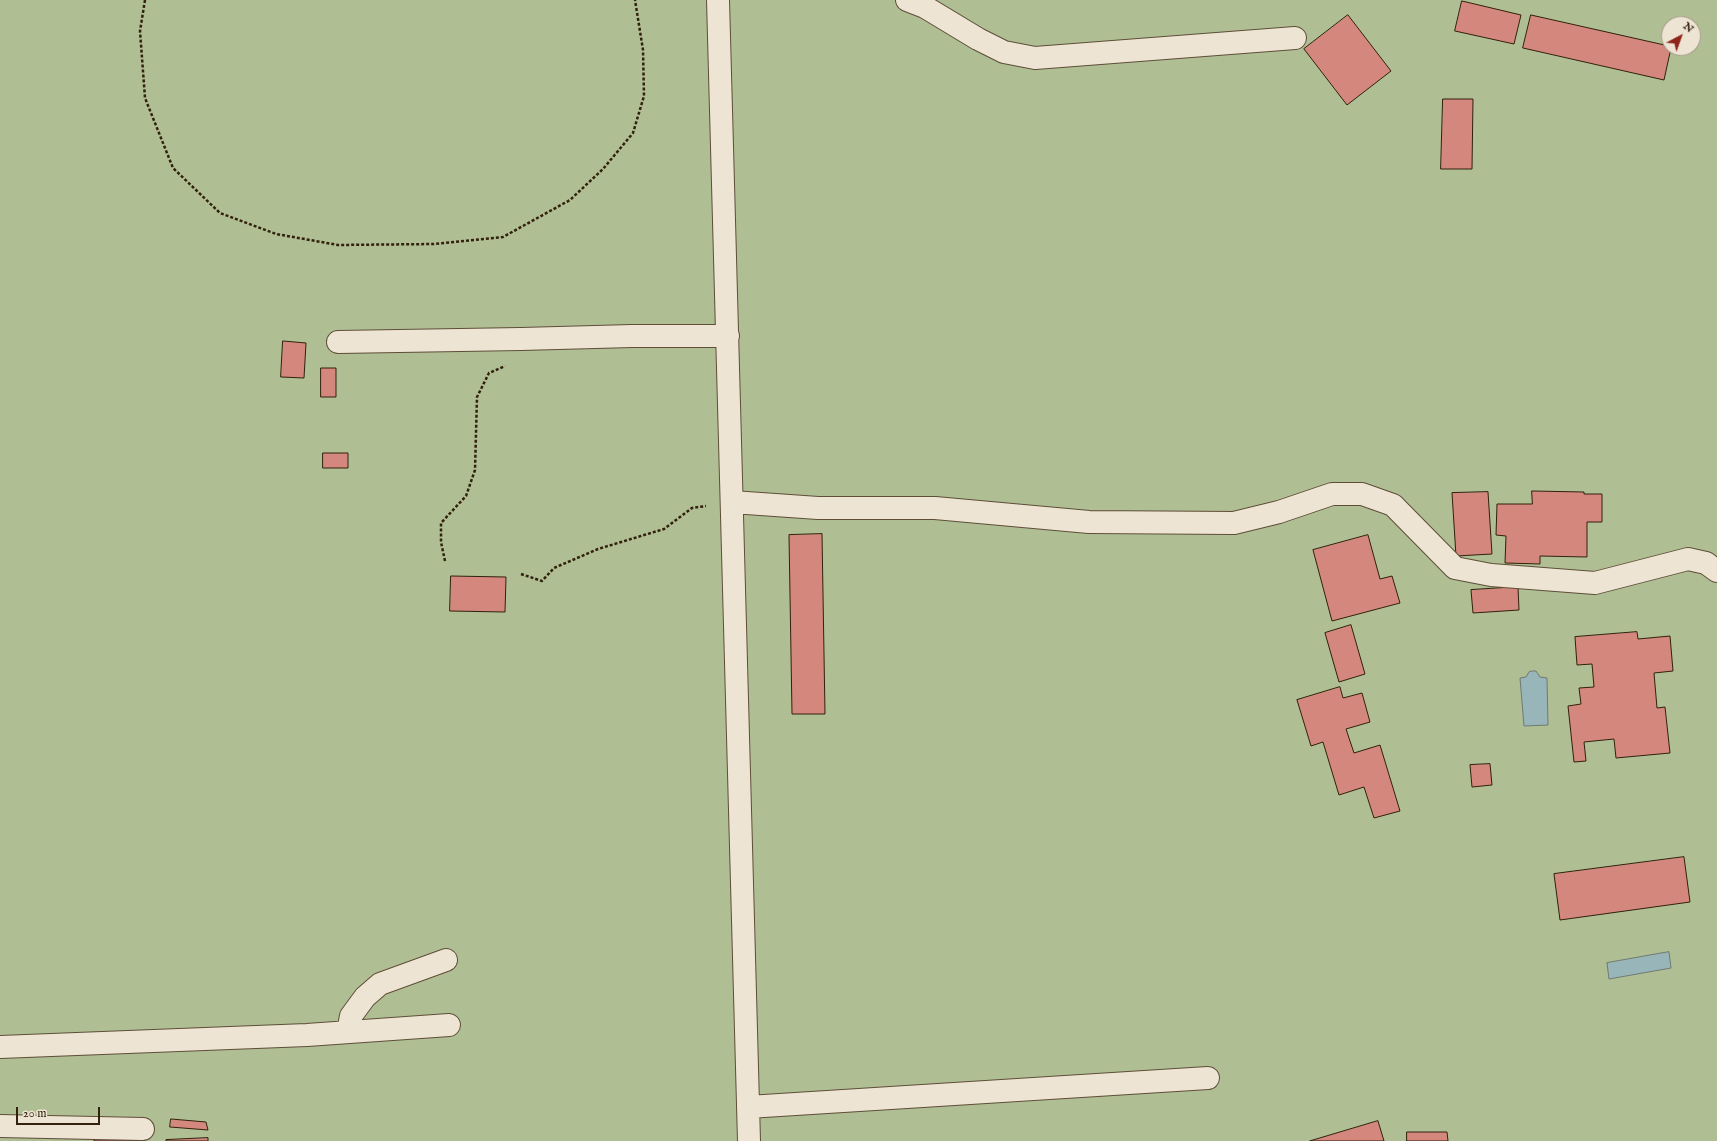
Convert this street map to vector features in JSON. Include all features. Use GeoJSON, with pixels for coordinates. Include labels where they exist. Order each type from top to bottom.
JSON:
{"type":"FeatureCollection","features":[{"type":"Feature","properties":{"kind":"street"},"geometry":{"type":"LineString","coordinates":[[718,0],[750,1141]]}},
{"type":"Feature","properties":{"kind":"street"},"geometry":{"type":"LineString","coordinates":[[907,0],[925,7],[978,39],[1004,52],[1035,58],[1295,38]]}},
{"type":"Feature","properties":{"kind":"street"},"geometry":{"type":"LineString","coordinates":[[338,342],[632,336],[728,336]]}},
{"type":"Feature","properties":{"kind":"street"},"geometry":{"type":"LineString","coordinates":[[732,502],[818,508],[935,508],[1089,522],[1234,522],[1279,512],[1332,494],[1362,494],[1393,505],[1454,568],[1491,575],[1595,583],[1688,559],[1706,563],[1717,571]]}},
{"type":"Feature","properties":{"kind":"street"},"geometry":{"type":"LineString","coordinates":[[348,1032],[351,1016],[366,996],[380,984],[446,960]]}},
{"type":"Feature","properties":{"kind":"street"},"geometry":{"type":"LineString","coordinates":[[0,1047],[348,1032],[449,1025]]}},
{"type":"Feature","properties":{"kind":"street"},"geometry":{"type":"LineString","coordinates":[[748,1107],[1208,1078]]}},
{"type":"Feature","properties":{"kind":"street"},"geometry":{"type":"LineString","coordinates":[[0,1126],[143,1129]]}},
{"type":"Feature","properties":{"kind":"path"},"geometry":{"type":"LineString","coordinates":[[145,0],[140,31],[145,98],[173,168],[220,213],[276,234],[338,245],[434,244],[503,237],[570,200],[603,169],[633,133],[644,96],[643,50],[635,0]]}},
{"type":"Feature","properties":{"kind":"path"},"geometry":{"type":"LineString","coordinates":[[445,561],[441,542],[441,523],[466,496],[474,470],[477,397],[489,373],[508,365]]}},
{"type":"Feature","properties":{"kind":"path"},"geometry":{"type":"LineString","coordinates":[[521,574],[542,581],[554,568],[598,549],[664,529],[692,508],[732,502]]}},
{"type":"Feature","properties":{"kind":"green space"},"geometry":{"type":"Polygon","coordinates":[[[0,0],[1717,0],[1717,1141],[0,1141],[0,0]]]}},
{"type":"Feature","properties":{"kind":"water"},"geometry":{"type":"Polygon","coordinates":[[[1536,671],[1540,677],[1547,678],[1548,725],[1524,726],[1520,678],[1526,677],[1529,672],[1536,671]]]}},
{"type":"Feature","properties":{"kind":"water"},"geometry":{"type":"Polygon","coordinates":[[[1669,952],[1671,968],[1609,979],[1607,963],[1669,952]]]}},
{"type":"Feature","properties":{"kind":"building"},"geometry":{"type":"Polygon","coordinates":[[[1462,1],[1521,15],[1514,44],[1455,31],[1462,1]]]}},
{"type":"Feature","properties":{"kind":"building"},"geometry":{"type":"Polygon","coordinates":[[[1348,15],[1391,71],[1347,105],[1304,49],[1348,15]]]}},
{"type":"Feature","properties":{"kind":"building"},"geometry":{"type":"Polygon","coordinates":[[[1531,15],[1661,44],[1661,56],[1669,56],[1664,80],[1523,48],[1531,15]]]}},
{"type":"Feature","properties":{"kind":"building"},"geometry":{"type":"Polygon","coordinates":[[[1443,99],[1473,99],[1472,169],[1441,169],[1443,99]]]}},
{"type":"Feature","properties":{"kind":"building"},"geometry":{"type":"Polygon","coordinates":[[[283,341],[306,343],[304,378],[281,377],[283,341]]]}},
{"type":"Feature","properties":{"kind":"building"},"geometry":{"type":"Polygon","coordinates":[[[321,368],[336,368],[336,397],[321,397],[321,368]]]}},
{"type":"Feature","properties":{"kind":"building"},"geometry":{"type":"Polygon","coordinates":[[[323,453],[348,453],[348,468],[323,468],[323,453]]]}},
{"type":"Feature","properties":{"kind":"building"},"geometry":{"type":"Polygon","coordinates":[[[1532,491],[1584,492],[1584,494],[1602,494],[1602,522],[1587,522],[1587,557],[1540,556],[1540,564],[1505,563],[1506,536],[1496,535],[1497,504],[1532,504],[1532,491]]]}},
{"type":"Feature","properties":{"kind":"building"},"geometry":{"type":"Polygon","coordinates":[[[1488,492],[1492,554],[1456,556],[1452,493],[1488,492]]]}},
{"type":"Feature","properties":{"kind":"building"},"geometry":{"type":"Polygon","coordinates":[[[822,534],[825,714],[792,714],[789,535],[822,534]]]}},
{"type":"Feature","properties":{"kind":"building"},"geometry":{"type":"Polygon","coordinates":[[[1368,535],[1380,579],[1392,576],[1400,603],[1332,621],[1313,550],[1368,535]]]}},
{"type":"Feature","properties":{"kind":"building"},"geometry":{"type":"Polygon","coordinates":[[[451,576],[506,577],[505,612],[450,611],[451,576]]]}},
{"type":"Feature","properties":{"kind":"building"},"geometry":{"type":"Polygon","coordinates":[[[1518,587],[1519,610],[1473,613],[1471,590],[1518,587]]]}},
{"type":"Feature","properties":{"kind":"building"},"geometry":{"type":"Polygon","coordinates":[[[1351,625],[1365,674],[1339,682],[1325,633],[1351,625]]]}},
{"type":"Feature","properties":{"kind":"building"},"geometry":{"type":"Polygon","coordinates":[[[1637,632],[1638,639],[1670,636],[1673,671],[1654,673],[1657,708],[1665,707],[1670,753],[1616,758],[1614,739],[1584,742],[1586,761],[1574,762],[1568,706],[1581,704],[1579,688],[1594,687],[1592,664],[1577,665],[1575,637],[1637,632]]]}},
{"type":"Feature","properties":{"kind":"building"},"geometry":{"type":"Polygon","coordinates":[[[1340,687],[1343,698],[1362,693],[1370,722],[1346,729],[1354,753],[1380,745],[1400,811],[1374,818],[1364,787],[1339,795],[1323,742],[1311,746],[1297,700],[1340,687]]]}},
{"type":"Feature","properties":{"kind":"building"},"geometry":{"type":"Polygon","coordinates":[[[1490,764],[1492,785],[1472,787],[1470,765],[1490,764]]]}},
{"type":"Feature","properties":{"kind":"building"},"geometry":{"type":"Polygon","coordinates":[[[1684,857],[1690,902],[1560,920],[1554,874],[1684,857]]]}},
{"type":"Feature","properties":{"kind":"building"},"geometry":{"type":"Polygon","coordinates":[[[171,1119],[206,1122],[208,1130],[170,1127],[171,1119]]]}},
{"type":"Feature","properties":{"kind":"building"},"geometry":{"type":"Polygon","coordinates":[[[1378,1121],[1384,1141],[1310,1141],[1378,1121]]]}},
{"type":"Feature","properties":{"kind":"building"},"geometry":{"type":"Polygon","coordinates":[[[1407,1132],[1447,1132],[1448,1141],[1407,1141],[1407,1132]]]}},
{"type":"Feature","properties":{"kind":"building"},"geometry":{"type":"Polygon","coordinates":[[[144,1136],[144,1141],[94,1141],[94,1137],[144,1136]]]}},
{"type":"Feature","properties":{"kind":"building"},"geometry":{"type":"Polygon","coordinates":[[[208,1138],[208,1141],[166,1141],[166,1140],[208,1138]]]}}]}
